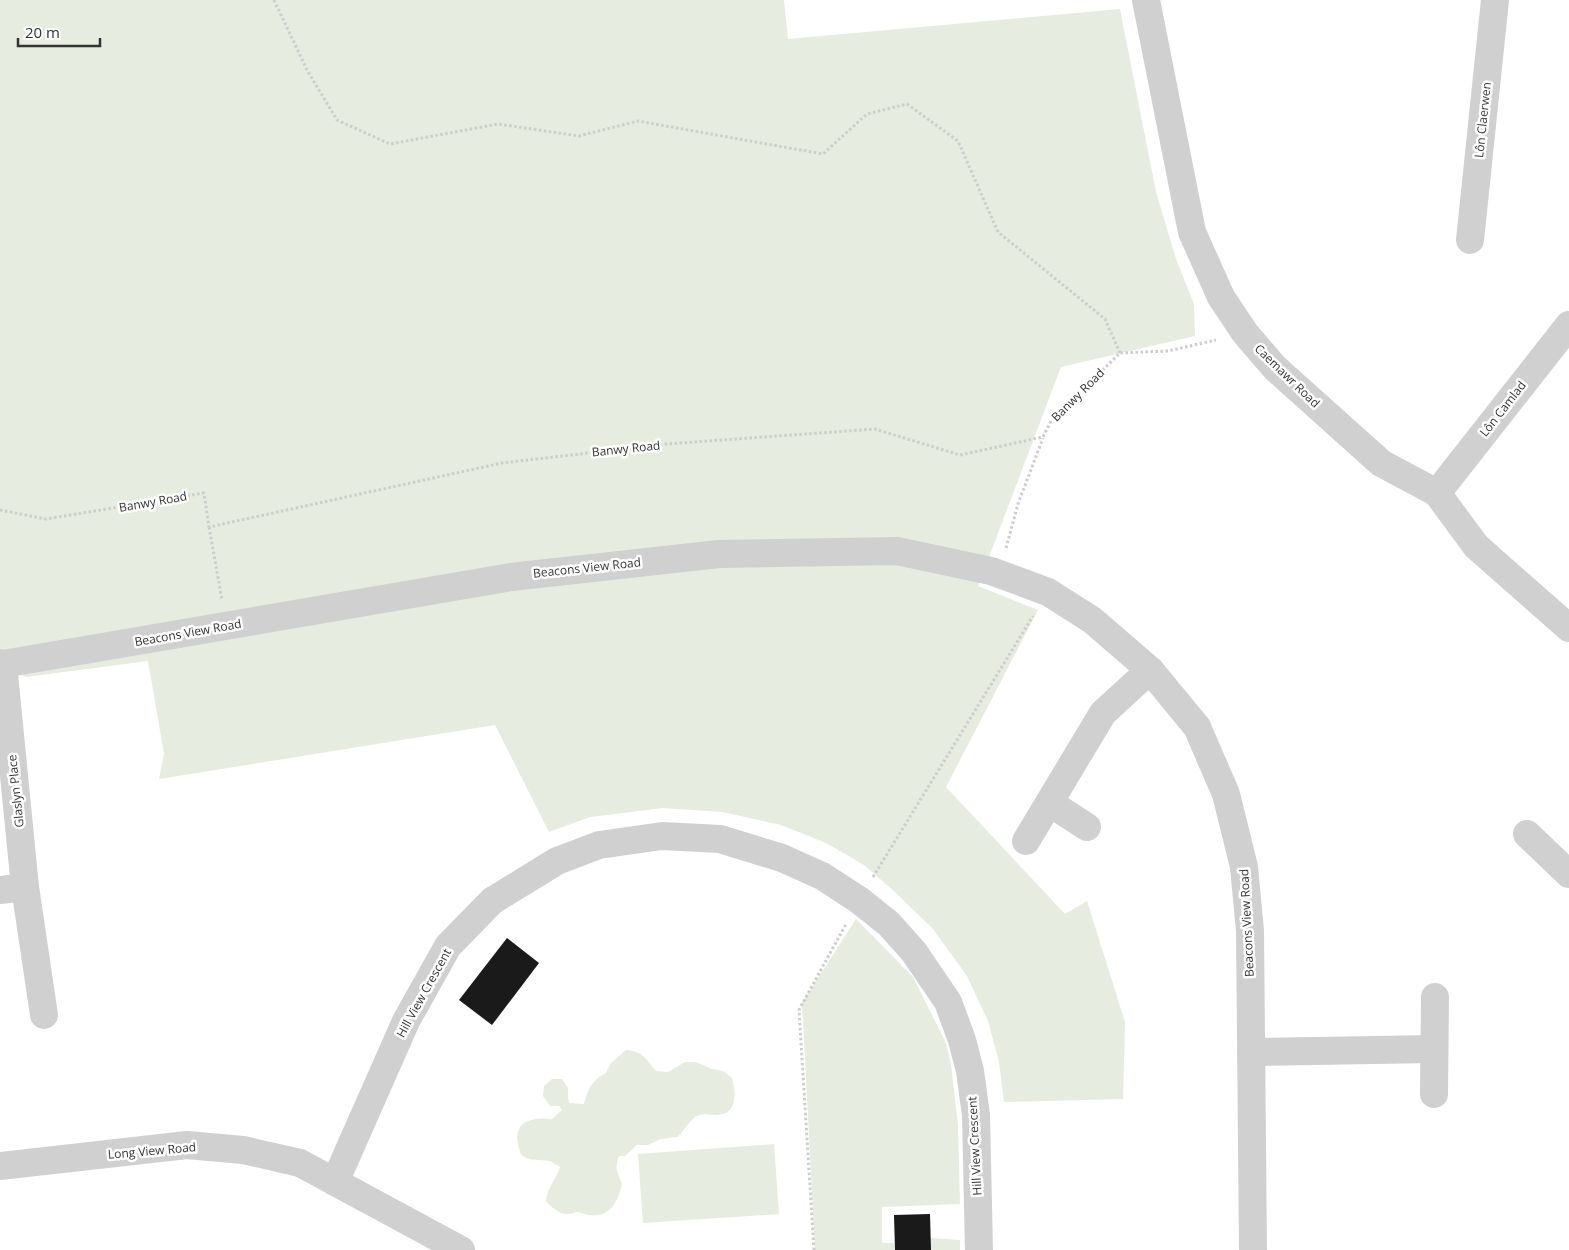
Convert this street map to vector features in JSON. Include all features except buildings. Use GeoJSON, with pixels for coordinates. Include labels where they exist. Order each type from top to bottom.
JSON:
{"type":"FeatureCollection","features":[{"type":"Feature","properties":{"kind":"street","name":"Caemawr Road"},"geometry":{"type":"LineString","coordinates":[[1146,0],[1192,232],[1221,297],[1245,333],[1276,368],[1381,463],[1436,493],[1476,546],[1569,628]]}},
{"type":"Feature","properties":{"kind":"street","name":"Lôn Claerwen"},"geometry":{"type":"LineString","coordinates":[[1470,240],[1496,0]]}},
{"type":"Feature","properties":{"kind":"street","name":"Lôn Camlad"},"geometry":{"type":"LineString","coordinates":[[1436,493],[1569,325]]}},
{"type":"Feature","properties":{"kind":"street","name":"Beacons View Road"},"geometry":{"type":"LineString","coordinates":[[2,664],[511,577],[719,554],[897,551],[998,574],[1048,592],[1092,620],[1150,670],[1197,727],[1226,794],[1244,868],[1250,931],[1253,1250]]}},
{"type":"Feature","properties":{"kind":"street","name":"Glaslyn Place"},"geometry":{"type":"LineString","coordinates":[[2,664],[13,889],[44,1014]]}},
{"type":"Feature","properties":{"kind":"street"},"geometry":{"type":"LineString","coordinates":[[1026,841],[1103,713],[1150,670]]}},
{"type":"Feature","properties":{"kind":"street"},"geometry":{"type":"LineString","coordinates":[[1050,803],[1087,827]]}},
{"type":"Feature","properties":{"kind":"street"},"geometry":{"type":"LineString","coordinates":[[1527,834],[1569,874]]}},
{"type":"Feature","properties":{"kind":"street","name":"Hill View Crescent"},"geometry":{"type":"LineString","coordinates":[[335,1182],[411,1013],[448,946],[492,901],[556,861],[599,845],[662,836],[720,839],[782,858],[822,876],[859,900],[890,924],[914,952],[948,1002],[962,1040],[970,1071],[976,1115],[979,1250]]}},
{"type":"Feature","properties":{"kind":"street"},"geometry":{"type":"LineString","coordinates":[[1434,1094],[1435,997]]}},
{"type":"Feature","properties":{"kind":"street"},"geometry":{"type":"LineString","coordinates":[[1251,1052],[1434,1049]]}},
{"type":"Feature","properties":{"kind":"street","name":"Long View Road"},"geometry":{"type":"LineString","coordinates":[[0,1166],[187,1145],[243,1150],[300,1163],[461,1250]]}},
{"type":"Feature","properties":{"kind":"path"},"geometry":{"type":"LineString","coordinates":[[274,0],[307,70],[337,120],[390,144],[498,124],[579,136],[638,121],[823,154],[867,114],[907,104],[958,141],[998,232],[1105,320],[1120,353],[1168,351],[1245,333]]}},
{"type":"Feature","properties":{"kind":"path","name":"Banwy Road"},"geometry":{"type":"LineString","coordinates":[[0,510],[46,519],[204,493],[209,527],[502,463],[656,445],[875,429],[960,455],[1043,437],[1051,421],[1120,353]]}},
{"type":"Feature","properties":{"kind":"path"},"geometry":{"type":"LineString","coordinates":[[998,574],[1018,504],[1043,437]]}},
{"type":"Feature","properties":{"kind":"path"},"geometry":{"type":"LineString","coordinates":[[209,527],[223,608]]}},
{"type":"Feature","properties":{"kind":"shaded area"},"geometry":{"type":"Polygon","coordinates":[[[0,0],[784,0],[788,39],[1120,9],[1156,192],[1176,259],[1194,304],[1195,336],[1061,367],[978,586],[1038,610],[946,787],[1065,914],[1087,901],[1125,1022],[1123,1099],[1004,1102],[999,1062],[988,1021],[967,976],[933,929],[864,865],[826,843],[781,825],[723,812],[663,808],[590,817],[549,832],[495,725],[159,779],[164,754],[148,661],[26,677],[0,663],[0,0]]]}},
{"type":"Feature","properties":{"kind":"shaded area"},"geometry":{"type":"Polygon","coordinates":[[[856,919],[913,977],[946,1043],[951,1064],[958,1125],[960,1204],[882,1207],[882,1243],[894,1243],[895,1250],[815,1250],[802,1003],[856,919]]]}},
{"type":"Feature","properties":{"kind":"shaded area"},"geometry":{"type":"Polygon","coordinates":[[[626,1050],[641,1054],[656,1071],[668,1072],[685,1062],[696,1062],[712,1069],[723,1071],[732,1078],[734,1102],[732,1108],[722,1114],[699,1115],[677,1137],[661,1139],[648,1145],[637,1145],[625,1156],[619,1156],[617,1168],[622,1184],[615,1203],[608,1211],[596,1215],[560,1212],[546,1201],[548,1192],[560,1167],[549,1161],[532,1159],[522,1155],[517,1136],[519,1130],[522,1125],[532,1120],[552,1119],[562,1110],[559,1106],[550,1106],[543,1096],[544,1086],[552,1079],[562,1079],[568,1088],[569,1103],[584,1104],[589,1089],[594,1082],[606,1073],[611,1063],[626,1050]]]}},
{"type":"Feature","properties":{"kind":"shaded area"},"geometry":{"type":"Polygon","coordinates":[[[774,1144],[779,1214],[643,1223],[638,1154],[774,1144]]]}},
{"type":"Feature","properties":{"kind":"shaded area"},"geometry":{"type":"Polygon","coordinates":[[[930,1238],[960,1240],[960,1250],[931,1250],[930,1238]]]}}]}
